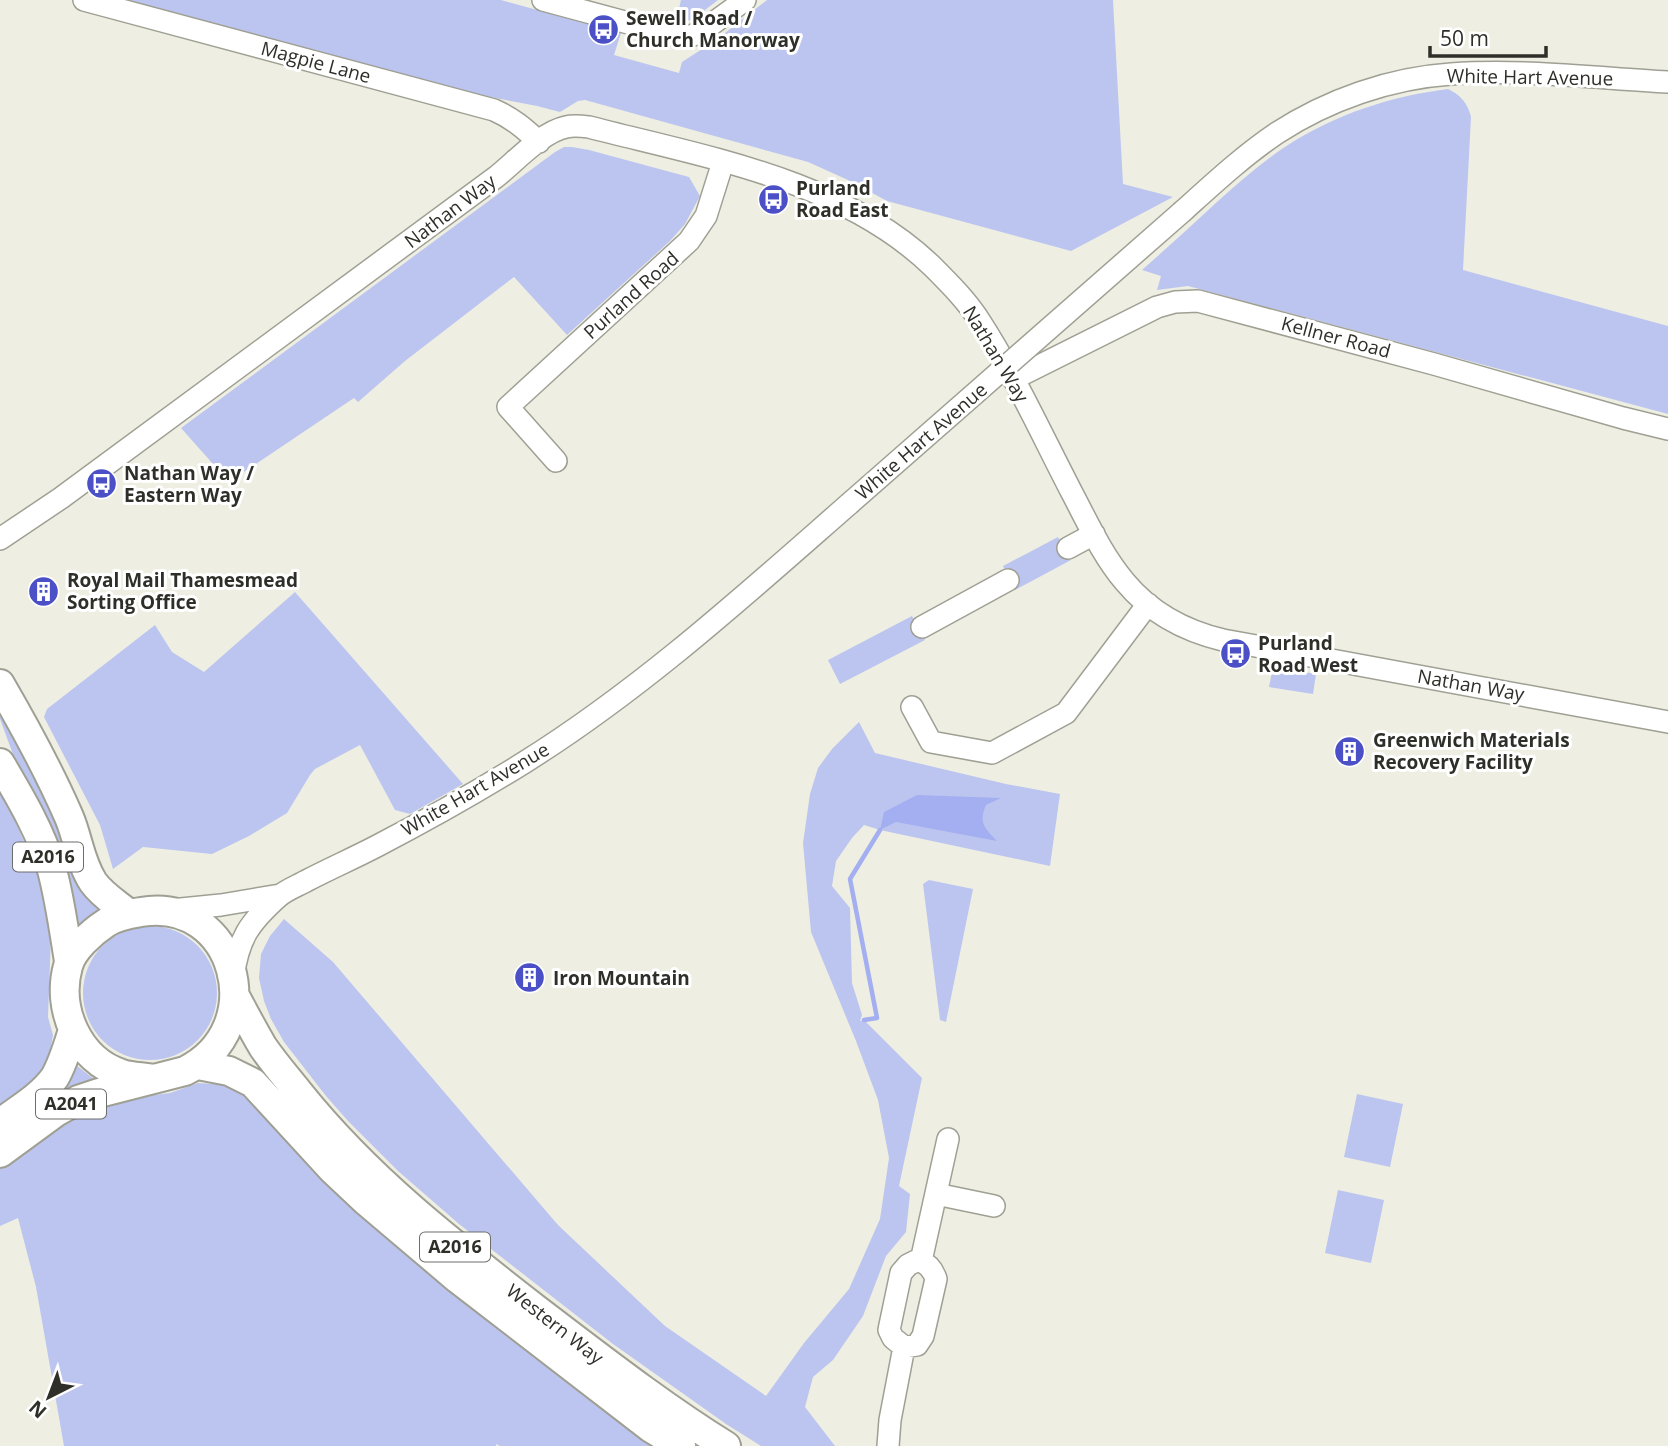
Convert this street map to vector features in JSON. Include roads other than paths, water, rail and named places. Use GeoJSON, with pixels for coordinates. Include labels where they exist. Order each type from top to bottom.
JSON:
{"type":"FeatureCollection","features":[{"type":"Feature","properties":{"kind":"main road","name":"A2016"},"geometry":{"type":"LineString","coordinates":[[0,684],[52,779],[94,883],[129,914]]}},
{"type":"Feature","properties":{"kind":"main road","name":"A2016"},"geometry":{"type":"LineString","coordinates":[[0,763],[33,821],[52,869],[69,961]]}},
{"type":"Feature","properties":{"kind":"main road"},"geometry":{"type":"LineString","coordinates":[[171,910],[195,921],[217,941],[230,964],[234,987],[232,1017],[215,1050],[198,1065],[186,1071],[153,1079],[122,1074],[97,1060],[84,1048],[73,1030],[64,1004],[69,961],[97,928],[111,919],[129,914],[171,910]]}},
{"type":"Feature","properties":{"kind":"main road","name":"Western Way"},"geometry":{"type":"LineString","coordinates":[[234,987],[265,1049],[319,1118],[359,1161],[455,1246],[656,1400],[726,1446]]}},
{"type":"Feature","properties":{"kind":"main road","name":"A2041"},"geometry":{"type":"LineString","coordinates":[[0,1123],[41,1092],[53,1079],[73,1030]]}},
{"type":"Feature","properties":{"kind":"main road","name":"Western Way"},"geometry":{"type":"LineString","coordinates":[[198,1065],[229,1071],[253,1083],[332,1169],[457,1279],[652,1428],[681,1446]]}},
{"type":"Feature","properties":{"kind":"main road","name":"A2041"},"geometry":{"type":"LineString","coordinates":[[0,1153],[56,1112],[78,1100],[153,1079]]}},
{"type":"Feature","properties":{"kind":"street","name":"Magpie Lane"},"geometry":{"type":"LineString","coordinates":[[84,0],[494,110],[519,123],[538,142]]}},
{"type":"Feature","properties":{"kind":"street"},"geometry":{"type":"LineString","coordinates":[[543,0],[688,37],[701,32],[745,0]]}},
{"type":"Feature","properties":{"kind":"street","name":"White Hart Avenue"},"geometry":{"type":"LineString","coordinates":[[171,910],[280,895],[472,794],[581,724],[705,631],[1238,162],[1279,132],[1327,106],[1361,93],[1392,83],[1449,74],[1522,73],[1668,82]]}},
{"type":"Feature","properties":{"kind":"street","name":"Nathan Way"},"geometry":{"type":"LineString","coordinates":[[0,539],[61,498],[474,193],[551,132],[575,125],[723,162],[799,185],[880,226],[910,247],[950,285],[980,321],[1094,534],[1125,582],[1148,604],[1171,620],[1200,634],[1668,722]]}},
{"type":"Feature","properties":{"kind":"street","name":"Purland Road"},"geometry":{"type":"LineString","coordinates":[[556,460],[508,407],[689,241],[706,216],[723,162]]}},
{"type":"Feature","properties":{"kind":"street","name":"Kellner Road"},"geometry":{"type":"LineString","coordinates":[[1013,379],[1157,307],[1175,302],[1198,301],[1668,429]]}},
{"type":"Feature","properties":{"kind":"street"},"geometry":{"type":"LineString","coordinates":[[1068,548],[1094,534]]}},
{"type":"Feature","properties":{"kind":"street"},"geometry":{"type":"LineString","coordinates":[[922,626],[1008,580]]}},
{"type":"Feature","properties":{"kind":"street"},"geometry":{"type":"LineString","coordinates":[[912,707],[932,742],[992,753],[1066,713],[1148,604]]}},
{"type":"Feature","properties":{"kind":"street","name":"White Hart Avenue"},"geometry":{"type":"LineString","coordinates":[[234,987],[239,946],[248,928],[280,895]]}},
{"type":"Feature","properties":{"kind":"street"},"geometry":{"type":"LineString","coordinates":[[921,1261],[948,1139]]}},
{"type":"Feature","properties":{"kind":"street"},"geometry":{"type":"LineString","coordinates":[[936,1194],[994,1206]]}},
{"type":"Feature","properties":{"kind":"street"},"geometry":{"type":"LineString","coordinates":[[921,1261],[933,1271],[936,1279],[923,1336],[917,1345],[904,1348],[893,1338],[889,1329],[901,1273],[908,1265],[921,1261]]}},
{"type":"Feature","properties":{"kind":"street"},"geometry":{"type":"LineString","coordinates":[[888,1446],[890,1420],[904,1348]]}},
{"type":"Feature","properties":{"kind":"waterway"},"geometry":{"type":"LineString","coordinates":[[864,1020],[877,1018],[850,879],[880,830]]}},
{"type":"Feature","properties":{"kind":"place","name":"Sewell Road / Church Manorway"},"geometry":{"type":"Point","coordinates":[603,29]}},
{"type":"Feature","properties":{"kind":"place","name":"Purland Road East"},"geometry":{"type":"Point","coordinates":[773,199]}},
{"type":"Feature","properties":{"kind":"place","name":"Nathan Way / Eastern Way"},"geometry":{"type":"Point","coordinates":[101,484]}},
{"type":"Feature","properties":{"kind":"place","name":"Royal Mail Thamesmead Sorting Office"},"geometry":{"type":"Point","coordinates":[44,591]}},
{"type":"Feature","properties":{"kind":"place","name":"Purland Road West"},"geometry":{"type":"Point","coordinates":[1235,654]}},
{"type":"Feature","properties":{"kind":"place","name":"Greenwich Materials Recovery Facility"},"geometry":{"type":"Point","coordinates":[1350,751]}},
{"type":"Feature","properties":{"kind":"place","name":"Iron Mountain"},"geometry":{"type":"Point","coordinates":[530,978]}}]}
